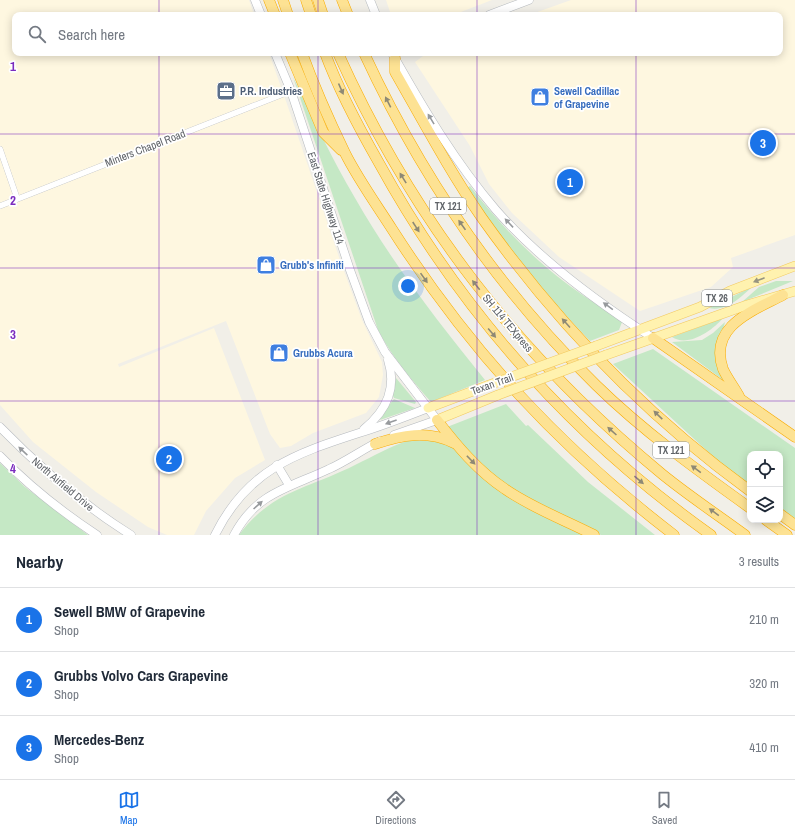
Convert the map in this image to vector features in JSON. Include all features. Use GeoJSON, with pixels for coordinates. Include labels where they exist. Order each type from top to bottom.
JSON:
{"type":"FeatureCollection","features":[{"type":"Feature","properties":{"kind":"highway"},"geometry":{"type":"LineString","coordinates":[[269,0],[274,12]]}},
{"type":"Feature","properties":{"kind":"highway"},"geometry":{"type":"LineString","coordinates":[[283,0],[287,12]]}},
{"type":"Feature","properties":{"kind":"highway"},"geometry":{"type":"LineString","coordinates":[[306,0],[310,12]]}},
{"type":"Feature","properties":{"kind":"highway"},"geometry":{"type":"LineString","coordinates":[[318,0],[322,12]]}},
{"type":"Feature","properties":{"kind":"highway"},"geometry":{"type":"LineString","coordinates":[[342,0],[347,12]]}},
{"type":"Feature","properties":{"kind":"highway"},"geometry":{"type":"LineString","coordinates":[[291,56],[323,132],[346,154]]}},
{"type":"Feature","properties":{"kind":"highway"},"geometry":{"type":"LineString","coordinates":[[303,56],[346,154],[420,272],[463,332],[493,367],[562,441],[605,480],[674,535]]}},
{"type":"Feature","properties":{"kind":"highway","name":"SH 114 TEXpress"},"geometry":{"type":"LineString","coordinates":[[326,56],[366,140],[410,218],[440,263],[489,329],[549,397],[586,434],[649,488],[711,535]]}},
{"type":"Feature","properties":{"kind":"highway","name":"SH 114 TEXpress"},"geometry":{"type":"LineString","coordinates":[[339,56],[376,131],[406,183],[448,247],[503,318],[564,386],[630,447],[664,476],[746,535]]}},
{"type":"Feature","properties":{"kind":"highway","name":"TX 121"},"geometry":{"type":"LineString","coordinates":[[365,56],[397,121],[444,200],[498,275],[526,309],[596,385],[648,431],[685,461],[747,506]]}},
{"type":"Feature","properties":{"kind":"highway"},"geometry":{"type":"LineString","coordinates":[[393,56],[395,72],[464,190],[494,234],[541,294],[583,342],[686,442],[747,489]]}},
{"type":"Feature","properties":{"kind":"highway"},"geometry":{"type":"LineString","coordinates":[[741,399],[722,365],[722,342],[731,325],[738,319],[783,295]]}},
{"type":"Feature","properties":{"kind":"highway"},"geometry":{"type":"LineString","coordinates":[[653,338],[795,437]]}},
{"type":"Feature","properties":{"kind":"highway"},"geometry":{"type":"LineString","coordinates":[[437,420],[455,444],[479,468],[506,490],[541,510],[594,535]]}},
{"type":"Feature","properties":{"kind":"highway"},"geometry":{"type":"LineString","coordinates":[[375,444],[402,436],[421,434],[433,435],[455,444]]}},
{"type":"Feature","properties":{"kind":"highway"},"geometry":{"type":"LineString","coordinates":[[783,516],[795,525]]}},
{"type":"Feature","properties":{"kind":"highway"},"geometry":{"type":"LineString","coordinates":[[770,523],[787,535]]}},
{"type":"Feature","properties":{"kind":"main road"},"geometry":{"type":"LineString","coordinates":[[255,0],[259,12]]}},
{"type":"Feature","properties":{"kind":"main road"},"geometry":{"type":"LineString","coordinates":[[370,0],[375,12]]}},
{"type":"Feature","properties":{"kind":"main road"},"geometry":{"type":"LineString","coordinates":[[497,12],[529,0]]}},
{"type":"Feature","properties":{"kind":"main road","name":"East State Highway 114"},"geometry":{"type":"LineString","coordinates":[[276,56],[291,91],[350,270],[369,322],[385,352],[437,420]]}},
{"type":"Feature","properties":{"kind":"main road"},"geometry":{"type":"LineString","coordinates":[[393,56],[451,151],[496,209],[551,263],[640,330],[653,338]]}},
{"type":"Feature","properties":{"kind":"main road","name":"Texan Trail"},"geometry":{"type":"LineString","coordinates":[[215,535],[232,506],[245,491],[261,476],[297,454],[359,433],[640,330],[700,306],[730,291],[795,266]]}},
{"type":"Feature","properties":{"kind":"main road","name":"Texan Trail"},"geometry":{"type":"LineString","coordinates":[[234,535],[246,517],[260,503],[289,485],[329,470],[375,444],[498,395],[606,355],[747,305],[795,291]]}},
{"type":"Feature","properties":{"kind":"main road"},"geometry":{"type":"LineString","coordinates":[[359,433],[372,423],[389,398],[392,384],[390,368],[385,352]]}},
{"type":"Feature","properties":{"kind":"main road","name":"North Airfield Drive"},"geometry":{"type":"LineString","coordinates":[[0,427],[51,476],[107,520],[131,535]]}},
{"type":"Feature","properties":{"kind":"main road","name":"North Airfield Drive"},"geometry":{"type":"LineString","coordinates":[[0,456],[42,495],[75,521],[97,535]]}},
{"type":"Feature","properties":{"kind":"main road"},"geometry":{"type":"LineString","coordinates":[[277,465],[289,485]]}},
{"type":"Feature","properties":{"kind":"street","name":"Minters Chapel Road"},"geometry":{"type":"LineString","coordinates":[[0,206],[291,91]]}},
{"type":"Feature","properties":{"kind":"street"},"geometry":{"type":"LineString","coordinates":[[0,150],[17,198]]}},
{"type":"Feature","properties":{"kind":"shaded area"},"geometry":{"type":"Polygon","coordinates":[[[0,0],[249,0],[253,12],[12,12],[12,56],[270,56],[341,263],[362,320],[382,362],[383,375],[379,397],[366,413],[313,433],[291,446],[280,448],[270,434],[226,321],[118,364],[119,367],[214,328],[265,460],[235,478],[206,511],[194,535],[167,535],[148,527],[96,492],[33,442],[0,405],[0,0]]]}},
{"type":"Feature","properties":{"kind":"shaded area"},"geometry":{"type":"Polygon","coordinates":[[[386,0],[492,0],[461,12],[390,12],[386,0]]]}},
{"type":"Feature","properties":{"kind":"shaded area"},"geometry":{"type":"Polygon","coordinates":[[[571,0],[795,0],[795,235],[731,258],[733,267],[711,287],[640,311],[559,257],[512,213],[489,184],[470,146],[415,62],[423,56],[783,56],[783,12],[537,12],[571,0]]]}},
{"type":"Feature","properties":{"kind":"green space"},"geometry":{"type":"Polygon","coordinates":[[[293,77],[338,168],[384,246],[450,337],[485,380],[431,402],[389,349],[378,330],[293,77]]]}},
{"type":"Feature","properties":{"kind":"green space"},"geometry":{"type":"Polygon","coordinates":[[[470,186],[502,224],[549,270],[622,322],[619,330],[590,341],[557,305],[510,248],[467,188],[470,186]]]}},
{"type":"Feature","properties":{"kind":"green space"},"geometry":{"type":"Polygon","coordinates":[[[776,281],[793,281],[742,302],[759,287],[776,281]]]}},
{"type":"Feature","properties":{"kind":"green space"},"geometry":{"type":"Polygon","coordinates":[[[752,287],[733,303],[727,306],[715,309],[709,308],[752,287]]]}},
{"type":"Feature","properties":{"kind":"green space"},"geometry":{"type":"Polygon","coordinates":[[[723,318],[713,328],[693,339],[678,340],[672,337],[723,318]]]}},
{"type":"Feature","properties":{"kind":"green space"},"geometry":{"type":"Polygon","coordinates":[[[725,322],[723,330],[723,380],[672,342],[702,340],[713,333],[725,322]]]}},
{"type":"Feature","properties":{"kind":"green space"},"geometry":{"type":"Polygon","coordinates":[[[653,349],[795,448],[795,520],[783,512],[783,451],[747,451],[747,485],[719,462],[613,364],[653,349]]]}},
{"type":"Feature","properties":{"kind":"green space"},"geometry":{"type":"Polygon","coordinates":[[[396,378],[416,402],[415,404],[394,398],[396,378]]]}},
{"type":"Feature","properties":{"kind":"green space"},"geometry":{"type":"Polygon","coordinates":[[[394,399],[415,408],[380,420],[392,401],[394,399]]]}},
{"type":"Feature","properties":{"kind":"green space"},"geometry":{"type":"Polygon","coordinates":[[[506,404],[526,426],[528,425],[588,482],[655,535],[601,535],[534,502],[503,483],[486,469],[447,427],[506,404]]]}},
{"type":"Feature","properties":{"kind":"green space"},"geometry":{"type":"Polygon","coordinates":[[[410,440],[433,440],[446,443],[473,466],[584,535],[239,535],[251,520],[264,509],[292,492],[410,440]]]}},
{"type":"Feature","properties":{"kind":"green space"},"geometry":{"type":"Polygon","coordinates":[[[0,463],[25,487],[88,535],[0,535],[0,463]]]}},
{"type":"Feature","properties":{"kind":"place","name":"P.R. Industries"},"geometry":{"type":"Point","coordinates":[226,91]}},
{"type":"Feature","properties":{"kind":"place","name":"Sewell Cadillac of Grapevine"},"geometry":{"type":"Point","coordinates":[540,97]}},
{"type":"Feature","properties":{"kind":"place","name":"Mercedes-Benz"},"geometry":{"type":"Point","coordinates":[763,143]}},
{"type":"Feature","properties":{"kind":"place","name":"Sewell BMW of Grapevine"},"geometry":{"type":"Point","coordinates":[570,182]}},
{"type":"Feature","properties":{"kind":"place","name":"Grubb's Infiniti"},"geometry":{"type":"Point","coordinates":[266,265]}},
{"type":"Feature","properties":{"kind":"place","name":"Grubbs Acura"},"geometry":{"type":"Point","coordinates":[279,353]}},
{"type":"Feature","properties":{"kind":"place","name":"Grubbs Volvo Cars Grapevine"},"geometry":{"type":"Point","coordinates":[169,459]}}]}
